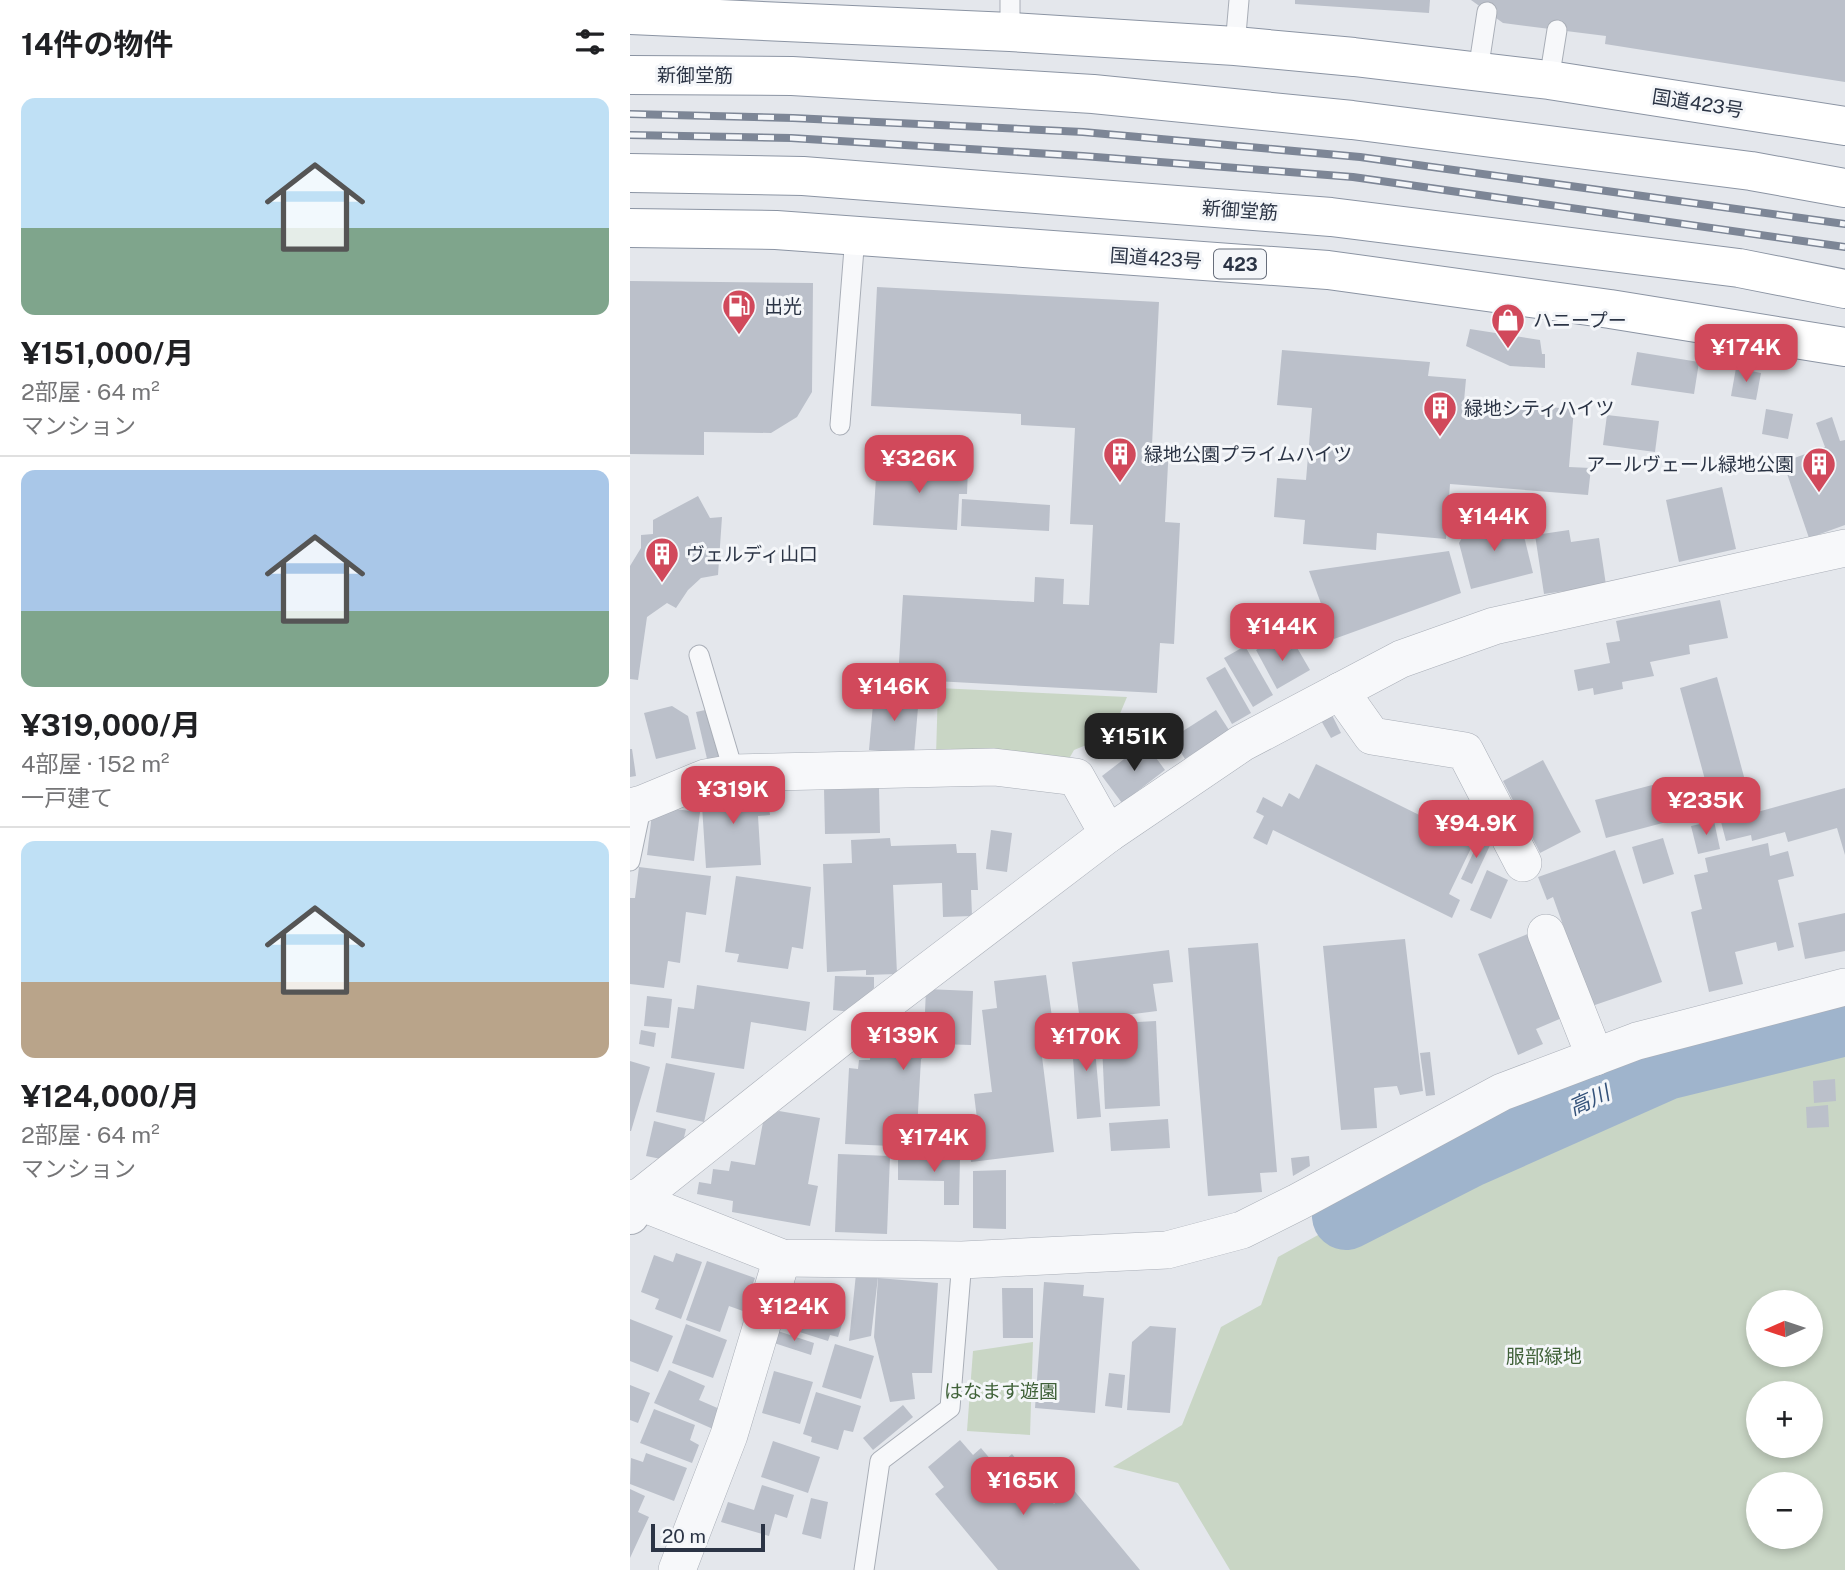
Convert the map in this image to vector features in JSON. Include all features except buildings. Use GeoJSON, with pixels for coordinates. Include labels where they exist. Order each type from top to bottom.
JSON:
{"type":"FeatureCollection","features":[{"type":"Feature","properties":{"kind":"highway","name":"国道423号"},"geometry":{"type":"LineString","coordinates":[[630,15],[790,23],[1010,16],[1236,46],[1549,80],[1845,126]]}},
{"type":"Feature","properties":{"kind":"highway"},"geometry":{"type":"LineString","coordinates":[[790,23],[1093,94]]}},
{"type":"Feature","properties":{"kind":"highway","name":"新御堂筋"},"geometry":{"type":"LineString","coordinates":[[630,75],[792,76],[1093,94],[1352,120],[1751,171],[1845,188]]}},
{"type":"Feature","properties":{"kind":"highway","name":"新御堂筋"},"geometry":{"type":"LineString","coordinates":[[630,173],[803,176],[1331,217],[1739,268],[1845,289]]}},
{"type":"Feature","properties":{"kind":"highway"},"geometry":{"type":"LineString","coordinates":[[776,230],[1091,199]]}},
{"type":"Feature","properties":{"kind":"highway","name":"国道423号"},"geometry":{"type":"LineString","coordinates":[[630,228],[776,230],[1328,270],[1610,309],[1845,347]]}},
{"type":"Feature","properties":{"kind":"street"},"geometry":{"type":"LineString","coordinates":[[632,1204],[840,1038],[1108,834],[1242,743],[1401,659],[1494,626],[1845,548]]}},
{"type":"Feature","properties":{"kind":"street"},"geometry":{"type":"LineString","coordinates":[[1340,691],[1372,736],[1465,751],[1522,863]]}},
{"type":"Feature","properties":{"kind":"street"},"geometry":{"type":"LineString","coordinates":[[636,806],[705,778],[734,773],[994,767],[1076,777],[1108,834]]}},
{"type":"Feature","properties":{"kind":"street"},"geometry":{"type":"LineString","coordinates":[[1546,933],[1595,1057]]}},
{"type":"Feature","properties":{"kind":"street"},"geometry":{"type":"LineString","coordinates":[[632,1204],[782,1258],[962,1260],[1167,1250],[1242,1230],[1502,1092],[1637,1041],[1845,987]]}},
{"type":"Feature","properties":{"kind":"street"},"geometry":{"type":"LineString","coordinates":[[677,1570],[729,1435],[782,1258]]}},
{"type":"Feature","properties":{"kind":"lane"},"geometry":{"type":"LineString","coordinates":[[1236,46],[1239,0]]}},
{"type":"Feature","properties":{"kind":"lane"},"geometry":{"type":"LineString","coordinates":[[1478,71],[1487,12]]}},
{"type":"Feature","properties":{"kind":"lane"},"geometry":{"type":"LineString","coordinates":[[1549,80],[1557,30]]}},
{"type":"Feature","properties":{"kind":"lane"},"geometry":{"type":"LineString","coordinates":[[840,425],[855,236]]}},
{"type":"Feature","properties":{"kind":"lane"},"geometry":{"type":"LineString","coordinates":[[699,655],[734,773]]}},
{"type":"Feature","properties":{"kind":"lane"},"geometry":{"type":"LineString","coordinates":[[630,862],[636,806]]}},
{"type":"Feature","properties":{"kind":"lane"},"geometry":{"type":"LineString","coordinates":[[864,1570],[880,1461],[950,1408],[962,1260]]}},
{"type":"Feature","properties":{"kind":"green space"},"geometry":{"type":"Polygon","coordinates":[[[938,688],[1127,697],[1111,735],[1074,750],[1066,764],[936,756],[938,688]]]}},
{"type":"Feature","properties":{"kind":"green space","name":"服部緑地"},"geometry":{"type":"Polygon","coordinates":[[[1845,1011],[1845,1570],[1230,1570],[1178,1483],[1113,1467],[1182,1425],[1221,1327],[1261,1305],[1278,1257],[1644,1056],[1845,1011]]]}},
{"type":"Feature","properties":{"kind":"green space","name":"はなます遊園"},"geometry":{"type":"Polygon","coordinates":[[[1033,1342],[1030,1435],[967,1431],[973,1351],[1033,1342]]]}},
{"type":"Feature","properties":{"kind":"waterway","name":"高川"},"geometry":{"type":"LineString","coordinates":[[1346,1216],[1468,1154],[1666,1066],[1845,1022]]}},
{"type":"Feature","properties":{"kind":"railway"},"geometry":{"type":"LineString","coordinates":[[630,114],[793,118],[1083,132],[1360,157],[1845,224]]}},
{"type":"Feature","properties":{"kind":"railway"},"geometry":{"type":"LineString","coordinates":[[630,135],[791,138],[1083,156],[1353,177],[1845,247]]}},
{"type":"Feature","properties":{"kind":"place","name":"出光"},"geometry":{"type":"Point","coordinates":[739,336]}},
{"type":"Feature","properties":{"kind":"place","name":"ハニープー"},"geometry":{"type":"Point","coordinates":[1508,350]}},
{"type":"Feature","properties":{"kind":"place","name":"緑地シティハイツ"},"geometry":{"type":"Point","coordinates":[1440,438]}},
{"type":"Feature","properties":{"kind":"place","name":"緑地公園プライムハイツ"},"geometry":{"type":"Point","coordinates":[1120,484]}},
{"type":"Feature","properties":{"kind":"place","name":"アールヴェール緑地公園"},"geometry":{"type":"Point","coordinates":[1819,494]}},
{"type":"Feature","properties":{"kind":"place","name":"ヴェルディ山口"},"geometry":{"type":"Point","coordinates":[662,584]}}]}
